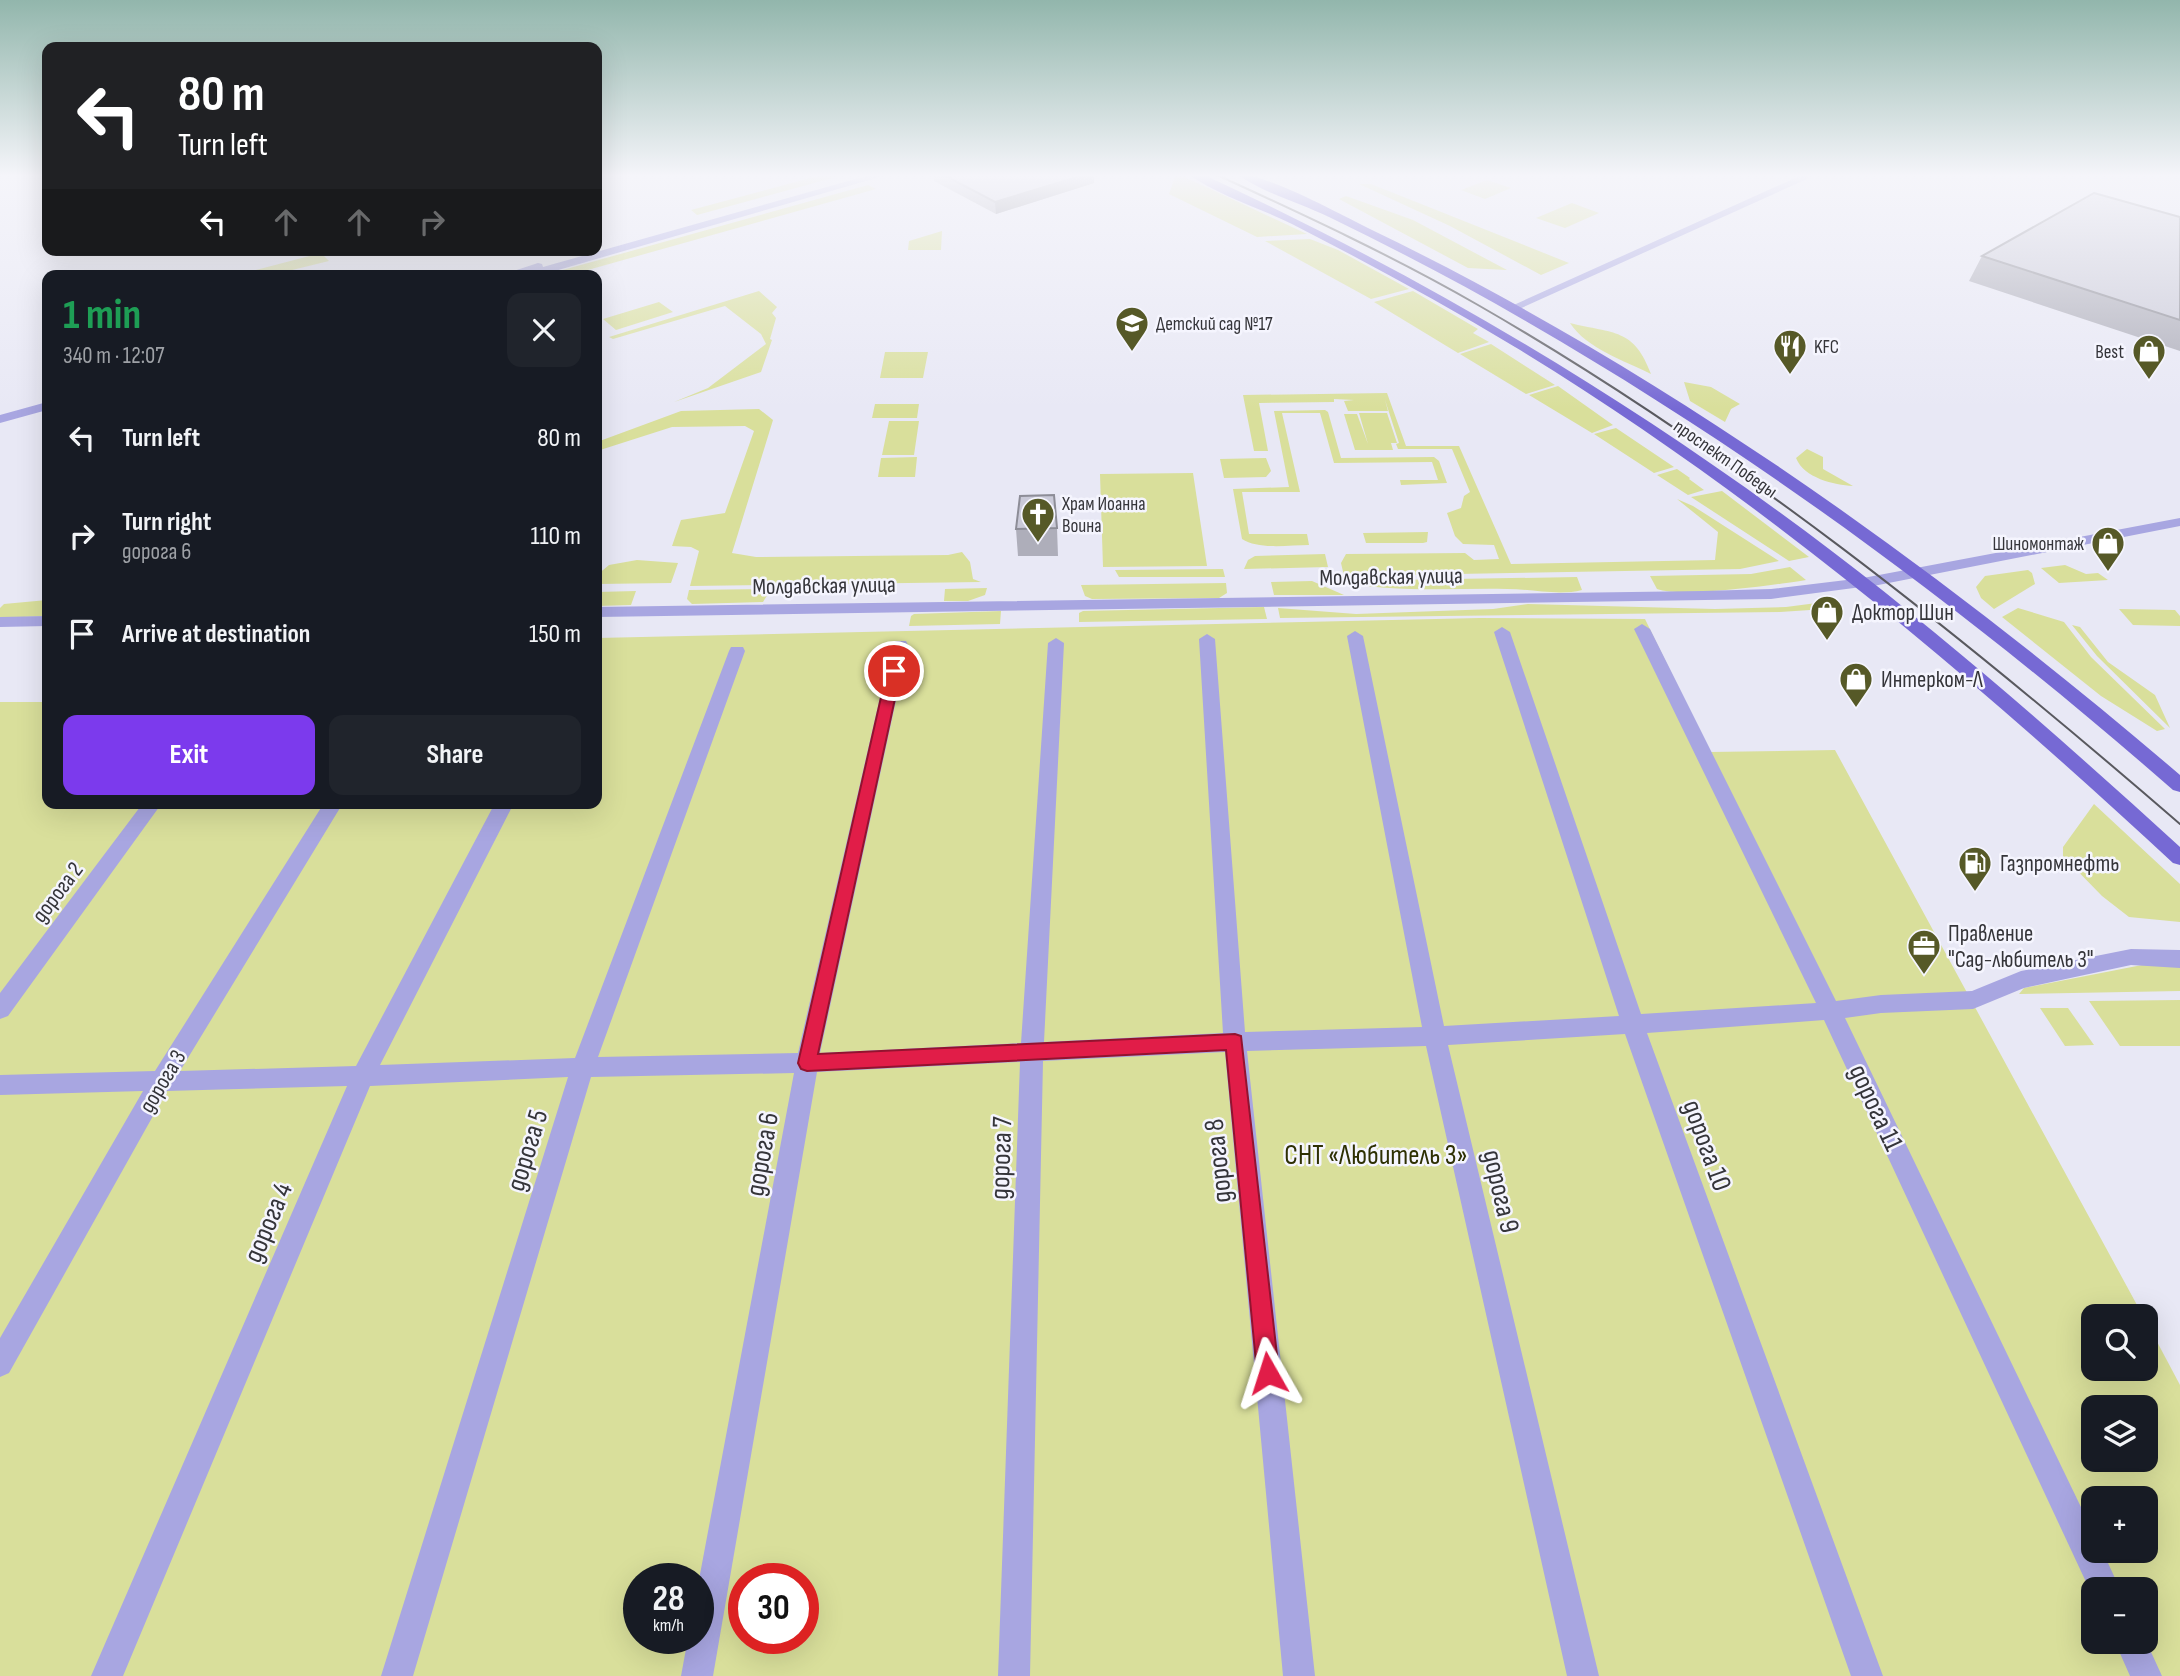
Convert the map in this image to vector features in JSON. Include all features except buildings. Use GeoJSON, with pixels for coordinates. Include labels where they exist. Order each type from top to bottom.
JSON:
{"type":"FeatureCollection","features":[{"type":"Feature","properties":{"kind":"main road","name":"проспект Победы"},"geometry":{"type":"LineString","coordinates":[[1357,252],[1507,336],[1714,471],[1863,583],[2000,699],[2180,858]]}},
{"type":"Feature","properties":{"kind":"main road","name":"проспект Победы"},"geometry":{"type":"LineString","coordinates":[[1408,252],[1513,308],[1676,407],[1918,572],[2042,670],[2180,785]]}},
{"type":"Feature","properties":{"kind":"street"},"geometry":{"type":"LineString","coordinates":[[1513,308],[1637,252]]}},
{"type":"Feature","properties":{"kind":"street"},"geometry":{"type":"LineString","coordinates":[[539,270],[578,256]]}},
{"type":"Feature","properties":{"kind":"street"},"geometry":{"type":"LineString","coordinates":[[530,270],[584,256]]}},
{"type":"Feature","properties":{"kind":"street"},"geometry":{"type":"LineString","coordinates":[[0,413],[42,401]]}},
{"type":"Feature","properties":{"kind":"street"},"geometry":{"type":"LineString","coordinates":[[0,419],[42,407]]}},
{"type":"Feature","properties":{"kind":"street","name":"Молдавская улица"},"geometry":{"type":"LineString","coordinates":[[602,612],[1771,594],[1863,583],[2180,522]]}},
{"type":"Feature","properties":{"kind":"street"},"geometry":{"type":"LineString","coordinates":[[0,622],[42,621]]}},
{"type":"Feature","properties":{"kind":"street","name":"дорога 11"},"geometry":{"type":"LineString","coordinates":[[1642,629],[1830,1010],[2099,1577]]}},
{"type":"Feature","properties":{"kind":"street","name":"дорога 10"},"geometry":{"type":"LineString","coordinates":[[1502,632],[1633,1024],[1867,1676]]}},
{"type":"Feature","properties":{"kind":"street","name":"дорога 9"},"geometry":{"type":"LineString","coordinates":[[1355,636],[1435,1036],[1583,1676]]}},
{"type":"Feature","properties":{"kind":"street","name":"дорога 8"},"geometry":{"type":"LineString","coordinates":[[1207,639],[1235,1042],[1299,1676]]}},
{"type":"Feature","properties":{"kind":"street","name":"дорога 7"},"geometry":{"type":"LineString","coordinates":[[1014,1676],[1032,1051],[1056,643]]}},
{"type":"Feature","properties":{"kind":"street","name":"дорога 6"},"geometry":{"type":"LineString","coordinates":[[697,1676],[807,1063],[900,645]]}},
{"type":"Feature","properties":{"kind":"street","name":"дорога 5"},"geometry":{"type":"LineString","coordinates":[[397,1676],[583,1067],[737,650]]}},
{"type":"Feature","properties":{"kind":"street","name":"дорога 2"},"geometry":{"type":"LineString","coordinates":[[0,1010],[149,809]]}},
{"type":"Feature","properties":{"kind":"street","name":"дорога 3"},"geometry":{"type":"LineString","coordinates":[[0,1364],[161,1081],[330,809]]}},
{"type":"Feature","properties":{"kind":"street","name":"дорога 4"},"geometry":{"type":"LineString","coordinates":[[107,1676],[363,1076],[502,809]]}},
{"type":"Feature","properties":{"kind":"street"},"geometry":{"type":"LineString","coordinates":[[0,1085],[363,1076],[583,1067],[807,1063],[1235,1042],[1435,1036],[1801,1014],[1881,1004],[1973,1000],[2021,980],[2131,957],[2180,958]]}},
{"type":"Feature","properties":{"kind":"street"},"geometry":{"type":"LineString","coordinates":[[2136,1654],[2146,1676]]}},
{"type":"Feature","properties":{"kind":"green space"},"geometry":{"type":"Polygon","coordinates":[[[627,252],[651,252],[588,270],[563,270],[627,252]]]}},
{"type":"Feature","properties":{"kind":"green space"},"geometry":{"type":"Polygon","coordinates":[[[1285,252],[1342,252],[1409,289],[1371,299],[1285,252]]]}},
{"type":"Feature","properties":{"kind":"green space"},"geometry":{"type":"Polygon","coordinates":[[[1438,252],[1474,252],[1507,270],[1468,268],[1438,252]]]}},
{"type":"Feature","properties":{"kind":"green space"},"geometry":{"type":"Polygon","coordinates":[[[1499,252],[1542,252],[1569,263],[1541,275],[1499,252]]]}},
{"type":"Feature","properties":{"kind":"green space"},"geometry":{"type":"Polygon","coordinates":[[[310,256],[324,256],[329,261],[292,270],[256,270],[310,256]]]}},
{"type":"Feature","properties":{"kind":"green space"},"geometry":{"type":"Polygon","coordinates":[[[759,291],[777,307],[772,313],[776,318],[770,339],[772,340],[761,372],[674,402],[708,388],[766,344],[761,334],[725,306],[613,339],[609,337],[759,291]]]}},
{"type":"Feature","properties":{"kind":"green space"},"geometry":{"type":"Polygon","coordinates":[[[1413,291],[1478,329],[1473,333],[1489,342],[1458,353],[1374,302],[1413,291]]]}},
{"type":"Feature","properties":{"kind":"green space"},"geometry":{"type":"Polygon","coordinates":[[[659,302],[673,312],[616,330],[603,319],[659,302]]]}},
{"type":"Feature","properties":{"kind":"green space"},"geometry":{"type":"Polygon","coordinates":[[[1570,323],[1621,335],[1637,348],[1651,374],[1596,347],[1570,323]]]}},
{"type":"Feature","properties":{"kind":"green space"},"geometry":{"type":"Polygon","coordinates":[[[1491,344],[1555,385],[1526,394],[1460,354],[1491,344]]]}},
{"type":"Feature","properties":{"kind":"green space"},"geometry":{"type":"Polygon","coordinates":[[[885,352],[928,352],[923,378],[880,378],[885,352]]]}},
{"type":"Feature","properties":{"kind":"green space"},"geometry":{"type":"Polygon","coordinates":[[[1684,382],[1711,387],[1740,404],[1731,409],[1725,422],[1690,401],[1684,382]]]}},
{"type":"Feature","properties":{"kind":"green space"},"geometry":{"type":"Polygon","coordinates":[[[1558,386],[1613,425],[1592,433],[1529,395],[1558,386]]]}},
{"type":"Feature","properties":{"kind":"green space"},"geometry":{"type":"Polygon","coordinates":[[[1387,393],[1406,446],[1459,446],[1511,564],[1715,560],[1718,532],[1677,499],[1693,506],[1779,561],[1740,569],[1344,576],[1341,563],[1346,554],[1465,553],[1474,560],[1499,559],[1494,545],[1463,544],[1455,536],[1447,513],[1461,508],[1464,496],[1470,492],[1452,449],[1398,449],[1396,444],[1399,443],[1385,400],[1388,411],[1348,411],[1344,401],[1354,400],[1259,403],[1268,451],[1254,451],[1243,395],[1387,393]]]}},
{"type":"Feature","properties":{"kind":"green space"},"geometry":{"type":"Polygon","coordinates":[[[875,404],[919,404],[917,418],[872,418],[875,404]]]}},
{"type":"Feature","properties":{"kind":"green space"},"geometry":{"type":"Polygon","coordinates":[[[759,409],[773,420],[732,553],[756,557],[948,555],[962,552],[970,562],[973,579],[981,582],[690,586],[699,551],[691,547],[672,546],[681,520],[725,513],[754,431],[745,426],[672,427],[602,449],[602,440],[681,411],[759,409]]]}},
{"type":"Feature","properties":{"kind":"green space"},"geometry":{"type":"Polygon","coordinates":[[[1274,411],[1328,412],[1341,458],[1434,457],[1439,461],[1447,483],[1401,485],[1400,480],[1438,480],[1432,462],[1334,463],[1320,413],[1282,413],[1300,492],[1242,492],[1249,534],[1307,534],[1309,545],[1265,546],[1242,539],[1233,489],[1289,487],[1274,411]]]}},
{"type":"Feature","properties":{"kind":"green space"},"geometry":{"type":"Polygon","coordinates":[[[1359,413],[1387,413],[1397,443],[1391,443],[1393,450],[1355,450],[1344,414],[1357,414],[1368,444],[1359,413]]]}},
{"type":"Feature","properties":{"kind":"green space"},"geometry":{"type":"Polygon","coordinates":[[[889,421],[919,421],[914,455],[882,455],[889,421]]]}},
{"type":"Feature","properties":{"kind":"green space"},"geometry":{"type":"Polygon","coordinates":[[[1616,428],[1674,467],[1654,473],[1594,434],[1616,428]]]}},
{"type":"Feature","properties":{"kind":"green space"},"geometry":{"type":"Polygon","coordinates":[[[1807,449],[1823,457],[1823,469],[1853,486],[1829,482],[1806,471],[1796,458],[1807,449]]]}},
{"type":"Feature","properties":{"kind":"green space"},"geometry":{"type":"Polygon","coordinates":[[[917,457],[915,477],[878,477],[881,458],[917,457]]]}},
{"type":"Feature","properties":{"kind":"green space"},"geometry":{"type":"Polygon","coordinates":[[[1266,458],[1271,471],[1266,477],[1224,478],[1220,459],[1266,458]]]}},
{"type":"Feature","properties":{"kind":"green space"},"geometry":{"type":"Polygon","coordinates":[[[1677,469],[1704,490],[1688,495],[1657,475],[1677,469]]]}},
{"type":"Feature","properties":{"kind":"green space"},"geometry":{"type":"Polygon","coordinates":[[[1193,473],[1207,566],[1103,567],[1100,474],[1193,473]]]}},
{"type":"Feature","properties":{"kind":"green space"},"geometry":{"type":"Polygon","coordinates":[[[1722,491],[1809,557],[1789,561],[1691,497],[1722,491]]]}},
{"type":"Feature","properties":{"kind":"green space"},"geometry":{"type":"Polygon","coordinates":[[[1428,532],[1427,542],[1423,543],[1366,543],[1363,533],[1428,532]]]}},
{"type":"Feature","properties":{"kind":"green space"},"geometry":{"type":"Polygon","coordinates":[[[1325,554],[1328,567],[1244,569],[1248,560],[1255,556],[1325,554]]]}},
{"type":"Feature","properties":{"kind":"green space"},"geometry":{"type":"Polygon","coordinates":[[[637,560],[678,563],[671,583],[602,584],[602,571],[609,565],[637,560]]]}},
{"type":"Feature","properties":{"kind":"green space"},"geometry":{"type":"Polygon","coordinates":[[[2065,565],[2086,574],[2098,573],[2108,580],[2059,583],[2041,568],[2065,565]]]}},
{"type":"Feature","properties":{"kind":"green space"},"geometry":{"type":"Polygon","coordinates":[[[1790,567],[1806,580],[1730,590],[1687,592],[1657,589],[1650,576],[1751,574],[1790,567]]]}},
{"type":"Feature","properties":{"kind":"green space"},"geometry":{"type":"Polygon","coordinates":[[[1223,569],[1225,577],[1119,577],[1115,570],[1223,569]]]}},
{"type":"Feature","properties":{"kind":"green space"},"geometry":{"type":"Polygon","coordinates":[[[2028,570],[2032,573],[2035,584],[1994,609],[1981,598],[1976,587],[1985,576],[2028,570]]]}},
{"type":"Feature","properties":{"kind":"green space"},"geometry":{"type":"Polygon","coordinates":[[[1577,577],[1582,590],[1564,592],[1400,589],[1335,581],[1577,577]]]}},
{"type":"Feature","properties":{"kind":"green space"},"geometry":{"type":"Polygon","coordinates":[[[1312,581],[1344,595],[1274,595],[1271,582],[1312,581]]]}},
{"type":"Feature","properties":{"kind":"green space"},"geometry":{"type":"Polygon","coordinates":[[[1226,583],[1227,593],[1219,598],[1092,599],[1085,596],[1081,585],[1226,583]]]}},
{"type":"Feature","properties":{"kind":"green space"},"geometry":{"type":"Polygon","coordinates":[[[987,588],[985,595],[968,601],[944,601],[945,589],[987,588]]]}},
{"type":"Feature","properties":{"kind":"green space"},"geometry":{"type":"Polygon","coordinates":[[[771,589],[763,602],[692,604],[687,599],[689,590],[771,589]]]}},
{"type":"Feature","properties":{"kind":"green space"},"geometry":{"type":"Polygon","coordinates":[[[636,591],[631,605],[602,606],[602,592],[636,591]]]}},
{"type":"Feature","properties":{"kind":"green space"},"geometry":{"type":"Polygon","coordinates":[[[42,600],[42,616],[0,618],[0,608],[4,604],[42,600]]]}},
{"type":"Feature","properties":{"kind":"green space"},"geometry":{"type":"Polygon","coordinates":[[[1832,601],[1840,608],[1780,612],[1280,618],[1278,608],[1356,614],[1493,609],[1528,604],[1715,609],[1786,607],[1832,601]]]}},
{"type":"Feature","properties":{"kind":"green space"},"geometry":{"type":"Polygon","coordinates":[[[1264,607],[1267,619],[1079,622],[1079,613],[1083,611],[1264,607]]]}},
{"type":"Feature","properties":{"kind":"green space"},"geometry":{"type":"Polygon","coordinates":[[[2018,608],[2064,622],[2091,657],[2165,729],[2157,731],[2101,696],[2002,617],[2018,608]]]}},
{"type":"Feature","properties":{"kind":"green space"},"geometry":{"type":"Polygon","coordinates":[[[2119,609],[2175,610],[2180,616],[2180,626],[2133,625],[2119,609]]]}},
{"type":"Feature","properties":{"kind":"green space"},"geometry":{"type":"Polygon","coordinates":[[[1001,611],[1000,624],[909,626],[914,614],[1001,611]]]}},
{"type":"Feature","properties":{"kind":"green space","name":"СНТ «Любитель 3»"},"geometry":{"type":"Polygon","coordinates":[[[1480,618],[1645,619],[1710,752],[1835,750],[2136,1304],[2081,1304],[2081,1381],[2158,1381],[2158,1344],[2180,1385],[2180,1676],[0,1676],[0,702],[42,702],[42,809],[602,809],[602,638],[1480,618]]]}},
{"type":"Feature","properties":{"kind":"green space"},"geometry":{"type":"Polygon","coordinates":[[[2072,625],[2080,627],[2108,662],[2155,695],[2170,728],[2097,656],[2072,625]]]}},
{"type":"Feature","properties":{"kind":"green space"},"geometry":{"type":"Polygon","coordinates":[[[2094,804],[2180,884],[2180,922],[2129,917],[2102,896],[2063,856],[2063,847],[2094,804]]]}},
{"type":"Feature","properties":{"kind":"green space"},"geometry":{"type":"Polygon","coordinates":[[[2142,965],[2180,965],[2180,991],[2019,994],[2024,988],[2142,965]]]}},
{"type":"Feature","properties":{"kind":"green space"},"geometry":{"type":"Polygon","coordinates":[[[2180,1000],[2180,1046],[2120,1046],[2089,1001],[2180,1000]]]}},
{"type":"Feature","properties":{"kind":"green space"},"geometry":{"type":"Polygon","coordinates":[[[2040,1008],[2068,1008],[2094,1045],[2065,1046],[2040,1008]]]}},
{"type":"Feature","properties":{"kind":"tram line"},"geometry":{"type":"LineString","coordinates":[[1379,252],[1478,305],[1572,361],[1753,483],[1928,614],[2180,824]]}},
{"type":"Feature","properties":{"kind":"place","name":"Детский сад №17"},"geometry":{"type":"Point","coordinates":[1132,353]}},
{"type":"Feature","properties":{"kind":"place","name":"KFC"},"geometry":{"type":"Point","coordinates":[1790,376]}},
{"type":"Feature","properties":{"kind":"place","name":"Best"},"geometry":{"type":"Point","coordinates":[2149,381]}},
{"type":"Feature","properties":{"kind":"place","name":"Храм Иоанна Воина"},"geometry":{"type":"Point","coordinates":[1038,544]}},
{"type":"Feature","properties":{"kind":"place","name":"Шиномонтаж"},"geometry":{"type":"Point","coordinates":[2108,573]}},
{"type":"Feature","properties":{"kind":"place","name":"Доктор Шин"},"geometry":{"type":"Point","coordinates":[1827,642]}},
{"type":"Feature","properties":{"kind":"place","name":"Интерком-Л"},"geometry":{"type":"Point","coordinates":[1856,709]}},
{"type":"Feature","properties":{"kind":"place","name":"Газпромнефть"},"geometry":{"type":"Point","coordinates":[1975,893]}},
{"type":"Feature","properties":{"kind":"place","name":"Правление \"Сад-любитель 3\""},"geometry":{"type":"Point","coordinates":[1924,976]}},
{"type":"Feature","properties":{"kind":"route"},"geometry":{"type":"LineString","coordinates":[[894,671],[807,1063],[1235,1042],[1268,1373]]}}]}
